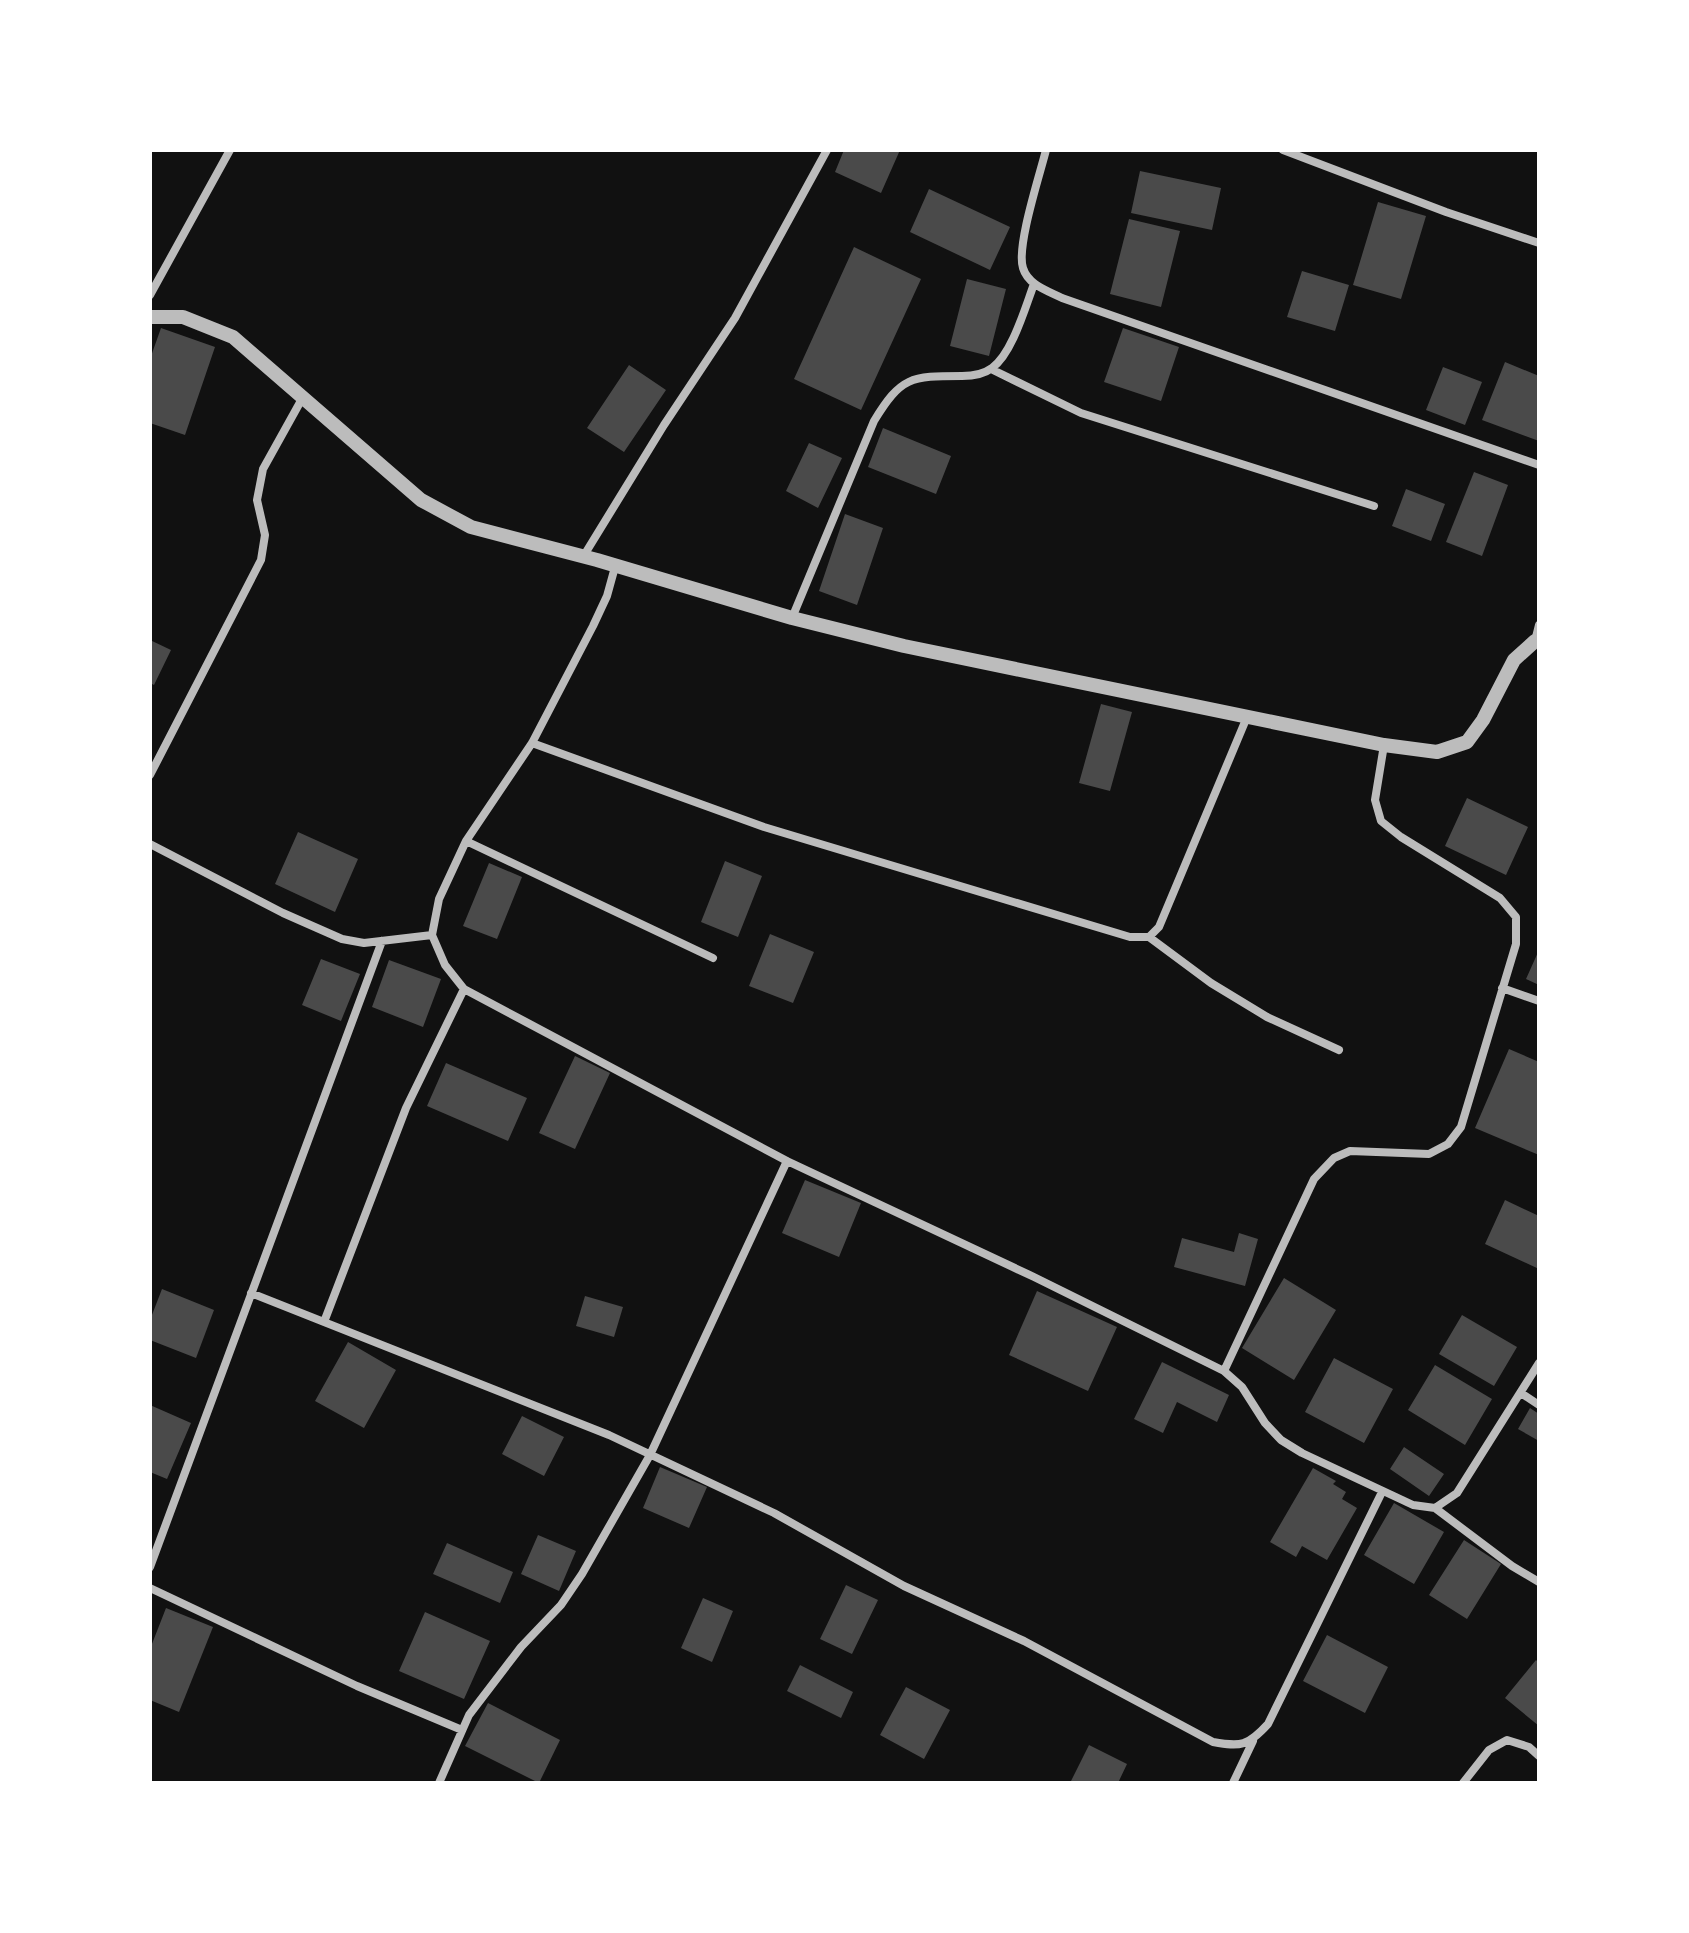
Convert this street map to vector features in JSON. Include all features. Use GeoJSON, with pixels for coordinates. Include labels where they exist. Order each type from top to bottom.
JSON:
{"type":"FeatureCollection","features":[{"type":"Feature","properties":{"kind":"street"},"geometry":{"type":"LineString","coordinates":[[150,295],[230,150]]}},
{"type":"Feature","properties":{"kind":"street"},"geometry":{"type":"LineString","coordinates":[[583,557],[664,425],[735,318],[827,150]]}},
{"type":"Feature","properties":{"kind":"street"},"geometry":{"type":"LineString","coordinates":[[1046,150],[1023,242],[1023,268],[1034,284],[1062,298],[1539,465]]}},
{"type":"Feature","properties":{"kind":"street"},"geometry":{"type":"LineString","coordinates":[[1283,150],[1539,243]]}},
{"type":"Feature","properties":{"kind":"street"},"geometry":{"type":"LineString","coordinates":[[792,618],[874,421],[893,392],[909,381],[934,376],[971,376],[991,369],[1006,352],[1034,284]]}},
{"type":"Feature","properties":{"kind":"street"},"geometry":{"type":"LineString","coordinates":[[150,317],[183,317],[233,337],[421,500],[471,527],[792,618],[904,646],[1384,745],[1437,752],[1467,742],[1483,720],[1514,660],[1537,642],[1539,625]]}},
{"type":"Feature","properties":{"kind":"street"},"geometry":{"type":"LineString","coordinates":[[991,369],[1081,413],[1374,506]]}},
{"type":"Feature","properties":{"kind":"street"},"geometry":{"type":"LineString","coordinates":[[150,775],[261,560],[265,535],[257,500],[263,469],[303,396]]}},
{"type":"Feature","properties":{"kind":"street"},"geometry":{"type":"LineString","coordinates":[[615,567],[607,596],[532,743],[466,841],[439,899],[432,935],[445,965],[464,989],[787,1161],[1034,1277],[1224,1371],[1242,1387],[1265,1423],[1281,1440],[1382,1492],[1413,1505],[1435,1508],[1512,1566],[1539,1582]]}},
{"type":"Feature","properties":{"kind":"street"},"geometry":{"type":"LineString","coordinates":[[1149,937],[1159,927],[1247,717]]}},
{"type":"Feature","properties":{"kind":"street"},"geometry":{"type":"LineString","coordinates":[[532,743],[764,827],[1130,937],[1149,937],[1211,983],[1267,1017],[1339,1050]]}},
{"type":"Feature","properties":{"kind":"street"},"geometry":{"type":"LineString","coordinates":[[1224,1371],[1314,1179],[1334,1158],[1350,1151],[1429,1154],[1448,1144],[1461,1127],[1516,944],[1516,917],[1500,898],[1401,837],[1381,821],[1375,800],[1384,745]]}},
{"type":"Feature","properties":{"kind":"street"},"geometry":{"type":"LineString","coordinates":[[466,841],[713,958]]}},
{"type":"Feature","properties":{"kind":"street"},"geometry":{"type":"LineString","coordinates":[[150,844],[342,939],[364,943],[432,935]]}},
{"type":"Feature","properties":{"kind":"street"},"geometry":{"type":"LineString","coordinates":[[150,1567],[382,941]]}},
{"type":"Feature","properties":{"kind":"street"},"geometry":{"type":"LineString","coordinates":[[1502,988],[1539,1001]]}},
{"type":"Feature","properties":{"kind":"street"},"geometry":{"type":"LineString","coordinates":[[324,1322],[406,1108],[464,989]]}},
{"type":"Feature","properties":{"kind":"street"},"geometry":{"type":"LineString","coordinates":[[439,1783],[469,1715],[521,1647],[561,1605],[650,1455],[787,1161]]}},
{"type":"Feature","properties":{"kind":"street"},"geometry":{"type":"LineString","coordinates":[[251,1293],[609,1435],[774,1513],[904,1586],[1024,1641],[1213,1742],[1234,1746],[1253,1741]]}},
{"type":"Feature","properties":{"kind":"street"},"geometry":{"type":"LineString","coordinates":[[1435,1508],[1457,1493],[1539,1363]]}},
{"type":"Feature","properties":{"kind":"street"},"geometry":{"type":"LineString","coordinates":[[1521,1393],[1539,1405]]}},
{"type":"Feature","properties":{"kind":"street"},"geometry":{"type":"LineString","coordinates":[[1233,1783],[1253,1741],[1268,1724],[1382,1492]]}},
{"type":"Feature","properties":{"kind":"street"},"geometry":{"type":"LineString","coordinates":[[150,1588],[357,1686],[462,1730]]}},
{"type":"Feature","properties":{"kind":"street"},"geometry":{"type":"LineString","coordinates":[[1463,1783],[1489,1750],[1507,1740],[1529,1747],[1539,1756]]}},
{"type":"Feature","properties":{"kind":"building"},"geometry":{"type":"Polygon","coordinates":[[[844,150],[900,150],[881,193],[835,172],[844,150]]]}},
{"type":"Feature","properties":{"kind":"building"},"geometry":{"type":"Polygon","coordinates":[[[1140,171],[1221,188],[1212,230],[1131,213],[1140,171]]]}},
{"type":"Feature","properties":{"kind":"building"},"geometry":{"type":"Polygon","coordinates":[[[929,189],[1010,227],[990,270],[910,232],[929,189]]]}},
{"type":"Feature","properties":{"kind":"building"},"geometry":{"type":"Polygon","coordinates":[[[1378,202],[1426,216],[1401,299],[1353,285],[1378,202]]]}},
{"type":"Feature","properties":{"kind":"building"},"geometry":{"type":"Polygon","coordinates":[[[1129,219],[1180,231],[1161,307],[1110,294],[1129,219]]]}},
{"type":"Feature","properties":{"kind":"building"},"geometry":{"type":"Polygon","coordinates":[[[854,247],[921,279],[861,410],[794,379],[854,247]]]}},
{"type":"Feature","properties":{"kind":"building"},"geometry":{"type":"Polygon","coordinates":[[[1302,271],[1349,285],[1335,331],[1287,317],[1302,271]]]}},
{"type":"Feature","properties":{"kind":"building"},"geometry":{"type":"Polygon","coordinates":[[[967,279],[1006,289],[989,356],[950,346],[967,279]]]}},
{"type":"Feature","properties":{"kind":"building"},"geometry":{"type":"Polygon","coordinates":[[[161,328],[215,347],[185,435],[150,423],[150,359],[161,328]]]}},
{"type":"Feature","properties":{"kind":"building"},"geometry":{"type":"Polygon","coordinates":[[[1123,328],[1179,347],[1161,401],[1104,382],[1123,328]]]}},
{"type":"Feature","properties":{"kind":"building"},"geometry":{"type":"Polygon","coordinates":[[[1505,362],[1539,376],[1539,441],[1482,420],[1505,362]]]}},
{"type":"Feature","properties":{"kind":"building"},"geometry":{"type":"Polygon","coordinates":[[[629,365],[666,390],[624,452],[587,428],[629,365]]]}},
{"type":"Feature","properties":{"kind":"building"},"geometry":{"type":"Polygon","coordinates":[[[1443,367],[1482,382],[1465,425],[1426,410],[1443,367]]]}},
{"type":"Feature","properties":{"kind":"building"},"geometry":{"type":"Polygon","coordinates":[[[883,428],[951,456],[936,494],[868,467],[883,428]]]}},
{"type":"Feature","properties":{"kind":"building"},"geometry":{"type":"Polygon","coordinates":[[[809,443],[842,458],[818,508],[786,491],[809,443]]]}},
{"type":"Feature","properties":{"kind":"building"},"geometry":{"type":"Polygon","coordinates":[[[1474,472],[1508,485],[1482,556],[1446,542],[1474,472]]]}},
{"type":"Feature","properties":{"kind":"building"},"geometry":{"type":"Polygon","coordinates":[[[1406,489],[1445,504],[1431,541],[1392,526],[1406,489]]]}},
{"type":"Feature","properties":{"kind":"building"},"geometry":{"type":"Polygon","coordinates":[[[845,514],[883,528],[857,605],[819,591],[845,514]]]}},
{"type":"Feature","properties":{"kind":"building"},"geometry":{"type":"Polygon","coordinates":[[[150,640],[171,650],[154,685],[150,683],[150,640]]]}},
{"type":"Feature","properties":{"kind":"building"},"geometry":{"type":"Polygon","coordinates":[[[1101,704],[1132,712],[1110,791],[1079,783],[1101,704]]]}},
{"type":"Feature","properties":{"kind":"building"},"geometry":{"type":"Polygon","coordinates":[[[1467,798],[1528,827],[1506,875],[1445,846],[1467,798]]]}},
{"type":"Feature","properties":{"kind":"building"},"geometry":{"type":"Polygon","coordinates":[[[298,832],[358,859],[335,912],[275,884],[298,832]]]}},
{"type":"Feature","properties":{"kind":"building"},"geometry":{"type":"Polygon","coordinates":[[[725,861],[762,876],[738,937],[701,922],[725,861]]]}},
{"type":"Feature","properties":{"kind":"building"},"geometry":{"type":"Polygon","coordinates":[[[489,863],[522,877],[497,939],[463,926],[489,863]]]}},
{"type":"Feature","properties":{"kind":"building"},"geometry":{"type":"Polygon","coordinates":[[[770,934],[814,952],[793,1003],[749,986],[770,934]]]}},
{"type":"Feature","properties":{"kind":"building"},"geometry":{"type":"Polygon","coordinates":[[[1539,950],[1539,985],[1526,979],[1539,950]]]}},
{"type":"Feature","properties":{"kind":"building"},"geometry":{"type":"Polygon","coordinates":[[[321,959],[360,974],[341,1021],[302,1005],[321,959]]]}},
{"type":"Feature","properties":{"kind":"building"},"geometry":{"type":"Polygon","coordinates":[[[389,960],[441,979],[423,1027],[372,1007],[389,960]]]}},
{"type":"Feature","properties":{"kind":"building"},"geometry":{"type":"Polygon","coordinates":[[[1509,1049],[1539,1062],[1539,1155],[1475,1128],[1509,1049]]]}},
{"type":"Feature","properties":{"kind":"building"},"geometry":{"type":"Polygon","coordinates":[[[575,1056],[610,1073],[575,1149],[539,1133],[575,1056]]]}},
{"type":"Feature","properties":{"kind":"building"},"geometry":{"type":"Polygon","coordinates":[[[446,1063],[527,1098],[508,1141],[427,1106],[446,1063]]]}},
{"type":"Feature","properties":{"kind":"building"},"geometry":{"type":"Polygon","coordinates":[[[805,1180],[861,1203],[839,1257],[782,1233],[805,1180]]]}},
{"type":"Feature","properties":{"kind":"building"},"geometry":{"type":"Polygon","coordinates":[[[1505,1200],[1539,1216],[1539,1269],[1485,1244],[1505,1200]]]}},
{"type":"Feature","properties":{"kind":"building"},"geometry":{"type":"Polygon","coordinates":[[[1239,1233],[1258,1239],[1245,1286],[1174,1267],[1182,1238],[1234,1252],[1239,1233]]]}},
{"type":"Feature","properties":{"kind":"building"},"geometry":{"type":"Polygon","coordinates":[[[1284,1278],[1336,1310],[1294,1380],[1242,1348],[1284,1278]]]}},
{"type":"Feature","properties":{"kind":"building"},"geometry":{"type":"Polygon","coordinates":[[[162,1289],[214,1310],[196,1358],[150,1340],[150,1320],[162,1289]]]}},
{"type":"Feature","properties":{"kind":"building"},"geometry":{"type":"Polygon","coordinates":[[[1037,1291],[1117,1327],[1088,1391],[1009,1355],[1037,1291]]]}},
{"type":"Feature","properties":{"kind":"building"},"geometry":{"type":"Polygon","coordinates":[[[585,1296],[623,1307],[614,1337],[576,1326],[585,1296]]]}},
{"type":"Feature","properties":{"kind":"building"},"geometry":{"type":"Polygon","coordinates":[[[1462,1315],[1517,1347],[1494,1386],[1439,1354],[1462,1315]]]}},
{"type":"Feature","properties":{"kind":"building"},"geometry":{"type":"Polygon","coordinates":[[[348,1342],[396,1370],[364,1428],[315,1401],[348,1342]]]}},
{"type":"Feature","properties":{"kind":"building"},"geometry":{"type":"Polygon","coordinates":[[[1334,1358],[1393,1389],[1364,1443],[1305,1412],[1334,1358]]]}},
{"type":"Feature","properties":{"kind":"building"},"geometry":{"type":"Polygon","coordinates":[[[1162,1362],[1229,1395],[1217,1422],[1177,1402],[1163,1433],[1134,1419],[1162,1362]]]}},
{"type":"Feature","properties":{"kind":"building"},"geometry":{"type":"Polygon","coordinates":[[[1435,1365],[1492,1399],[1465,1445],[1408,1410],[1435,1365]]]}},
{"type":"Feature","properties":{"kind":"building"},"geometry":{"type":"Polygon","coordinates":[[[150,1405],[191,1423],[167,1479],[150,1472],[150,1405]]]}},
{"type":"Feature","properties":{"kind":"building"},"geometry":{"type":"Polygon","coordinates":[[[1530,1408],[1539,1414],[1539,1441],[1518,1429],[1530,1408]]]}},
{"type":"Feature","properties":{"kind":"building"},"geometry":{"type":"Polygon","coordinates":[[[522,1416],[564,1437],[544,1476],[502,1454],[522,1416]]]}},
{"type":"Feature","properties":{"kind":"building"},"geometry":{"type":"Polygon","coordinates":[[[1404,1447],[1444,1474],[1429,1496],[1390,1469],[1404,1447]]]}},
{"type":"Feature","properties":{"kind":"building"},"geometry":{"type":"Polygon","coordinates":[[[660,1467],[707,1487],[689,1528],[643,1508],[660,1467]]]}},
{"type":"Feature","properties":{"kind":"building"},"geometry":{"type":"Polygon","coordinates":[[[1313,1468],[1336,1481],[1333,1484],[1346,1492],[1342,1499],[1357,1508],[1327,1560],[1302,1546],[1296,1557],[1270,1542],[1313,1468]]]}},
{"type":"Feature","properties":{"kind":"building"},"geometry":{"type":"Polygon","coordinates":[[[1394,1503],[1444,1532],[1414,1584],[1364,1555],[1394,1503]]]}},
{"type":"Feature","properties":{"kind":"building"},"geometry":{"type":"Polygon","coordinates":[[[538,1535],[576,1551],[559,1591],[521,1574],[538,1535]]]}},
{"type":"Feature","properties":{"kind":"building"},"geometry":{"type":"Polygon","coordinates":[[[1464,1540],[1501,1564],[1467,1619],[1429,1595],[1464,1540]]]}},
{"type":"Feature","properties":{"kind":"building"},"geometry":{"type":"Polygon","coordinates":[[[447,1543],[513,1572],[500,1603],[433,1574],[447,1543]]]}},
{"type":"Feature","properties":{"kind":"building"},"geometry":{"type":"Polygon","coordinates":[[[846,1585],[878,1600],[852,1654],[820,1639],[846,1585]]]}},
{"type":"Feature","properties":{"kind":"building"},"geometry":{"type":"Polygon","coordinates":[[[703,1598],[733,1611],[712,1662],[681,1648],[703,1598]]]}},
{"type":"Feature","properties":{"kind":"building"},"geometry":{"type":"Polygon","coordinates":[[[166,1608],[213,1627],[179,1712],[150,1700],[150,1649],[166,1608]]]}},
{"type":"Feature","properties":{"kind":"building"},"geometry":{"type":"Polygon","coordinates":[[[425,1612],[490,1641],[464,1699],[399,1671],[425,1612]]]}},
{"type":"Feature","properties":{"kind":"building"},"geometry":{"type":"Polygon","coordinates":[[[1327,1635],[1388,1667],[1365,1713],[1303,1681],[1327,1635]]]}},
{"type":"Feature","properties":{"kind":"building"},"geometry":{"type":"Polygon","coordinates":[[[1536,1660],[1539,1663],[1539,1726],[1505,1698],[1536,1660]]]}},
{"type":"Feature","properties":{"kind":"building"},"geometry":{"type":"Polygon","coordinates":[[[800,1665],[853,1692],[841,1718],[787,1691],[800,1665]]]}},
{"type":"Feature","properties":{"kind":"building"},"geometry":{"type":"Polygon","coordinates":[[[906,1687],[950,1710],[924,1759],[880,1735],[906,1687]]]}},
{"type":"Feature","properties":{"kind":"building"},"geometry":{"type":"Polygon","coordinates":[[[488,1703],[560,1740],[539,1783],[465,1746],[488,1703]]]}},
{"type":"Feature","properties":{"kind":"building"},"geometry":{"type":"Polygon","coordinates":[[[1089,1745],[1127,1764],[1118,1783],[1070,1783],[1089,1745]]]}}]}
